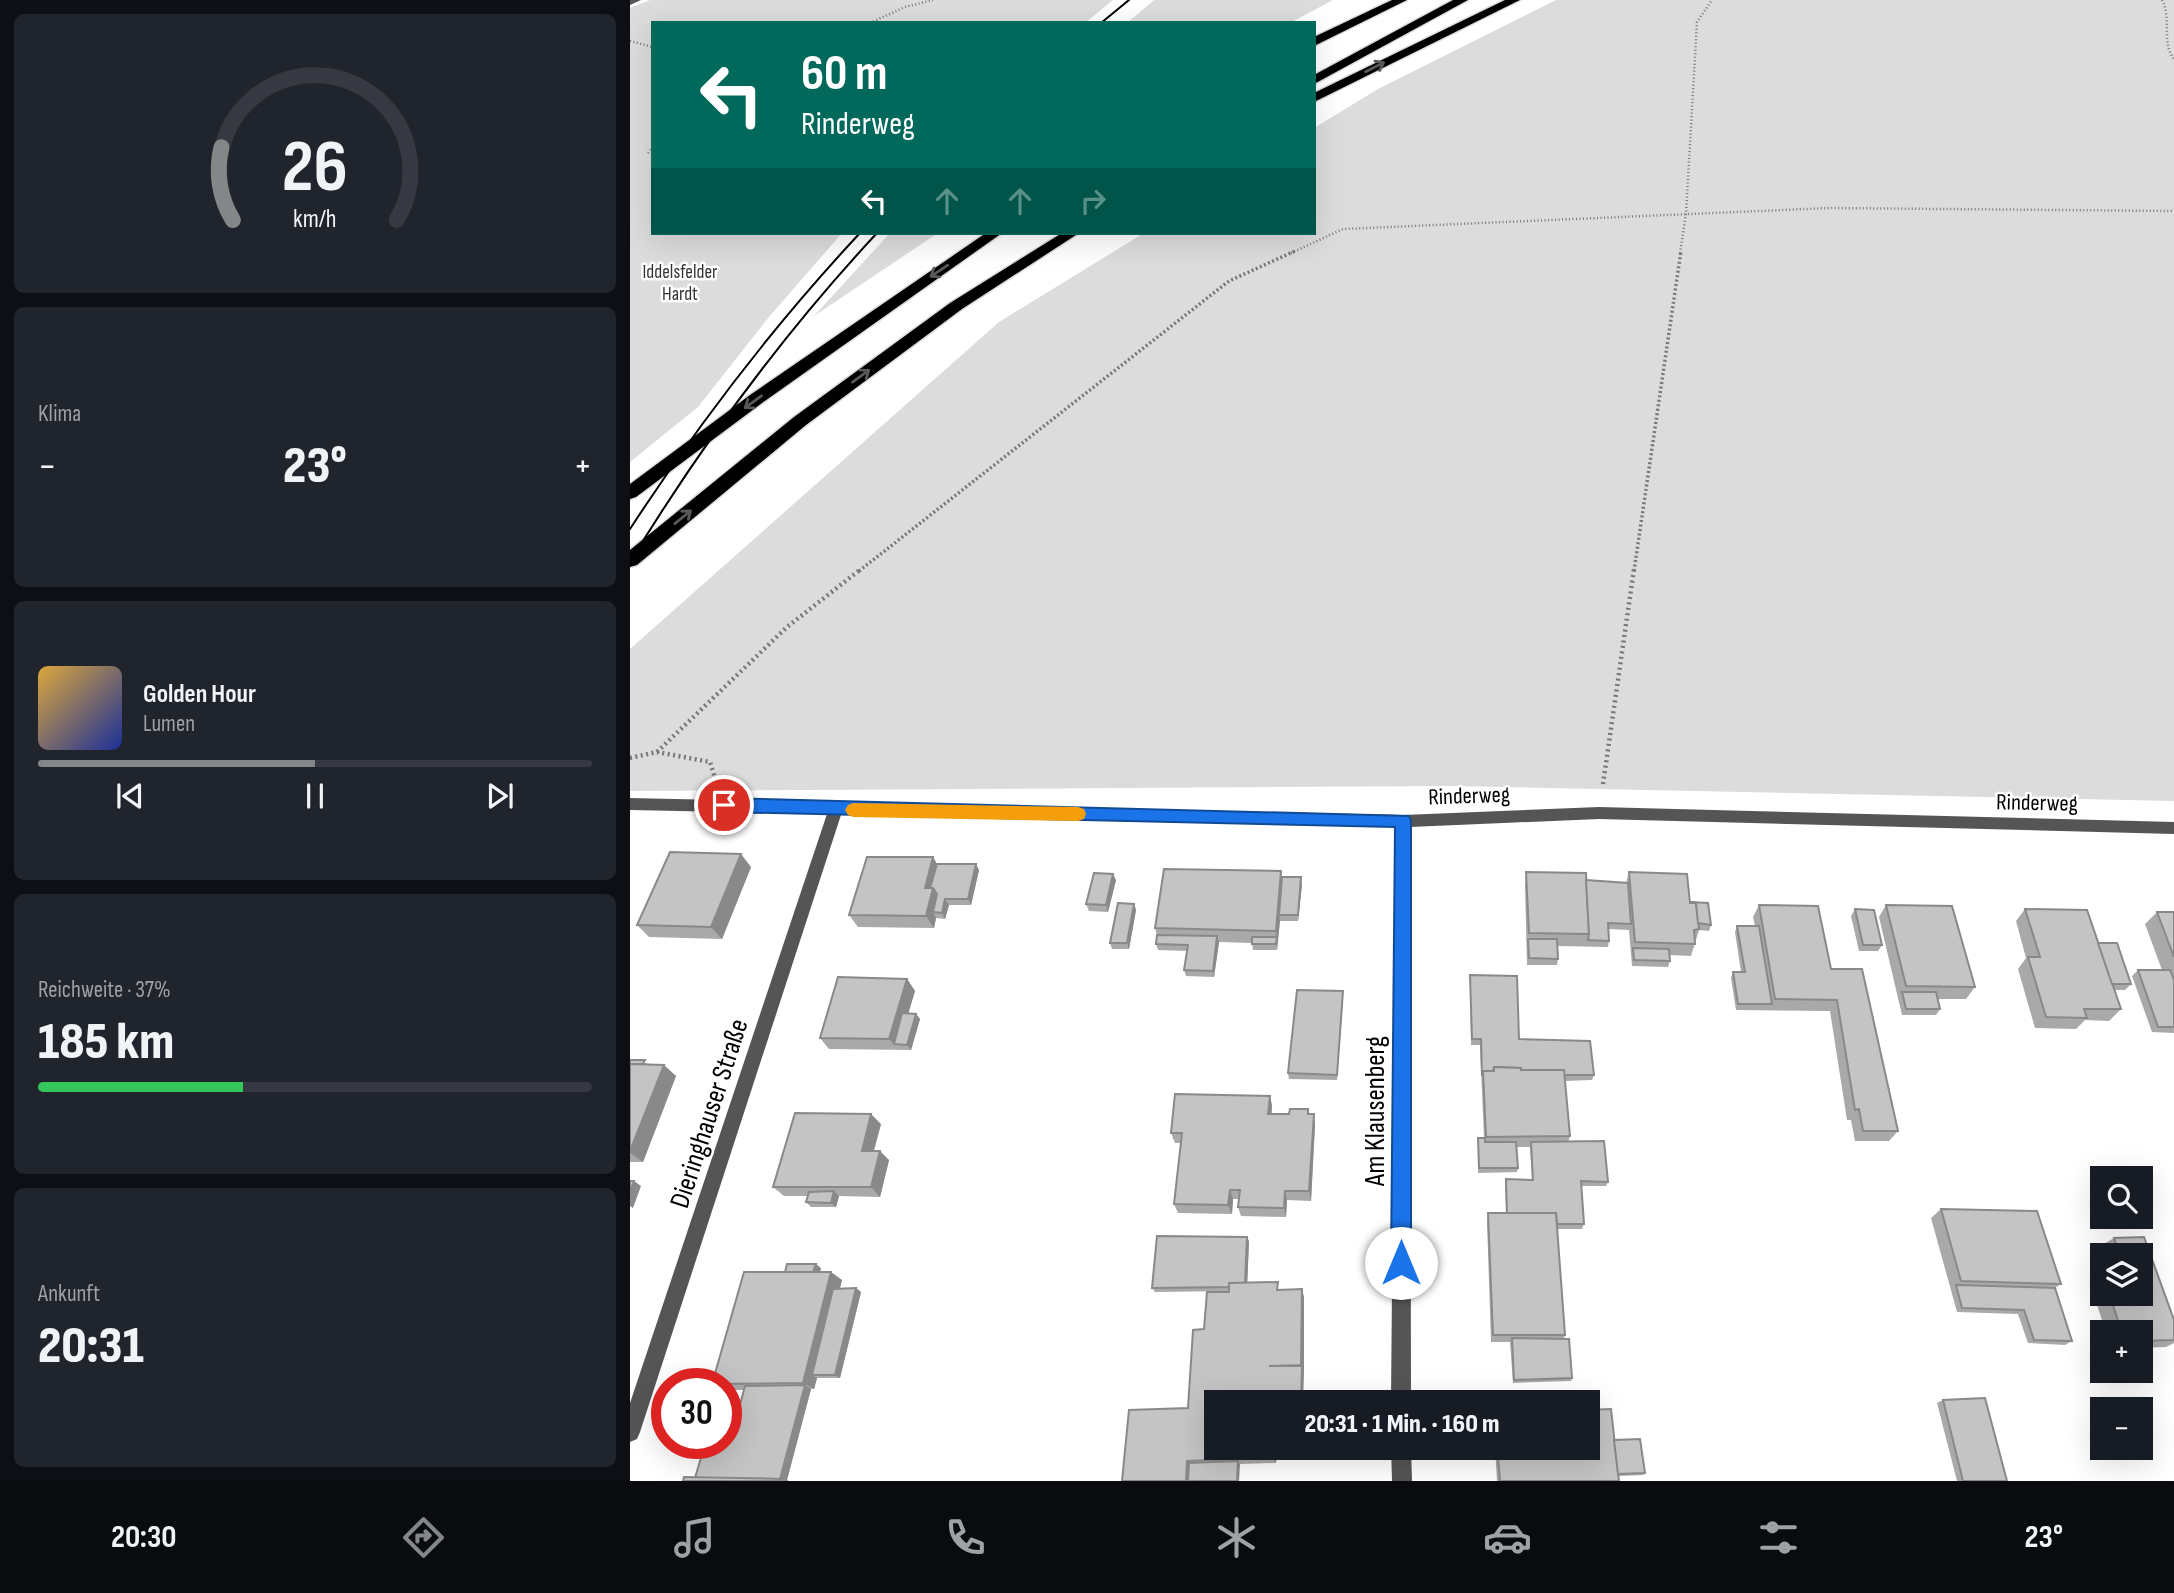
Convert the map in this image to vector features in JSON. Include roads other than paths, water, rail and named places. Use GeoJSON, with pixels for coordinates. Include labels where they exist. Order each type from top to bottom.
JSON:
{"type":"FeatureCollection","features":[{"type":"Feature","properties":{"kind":"highway"},"geometry":{"type":"LineString","coordinates":[[1316,40],[1383,0]]}},
{"type":"Feature","properties":{"kind":"highway"},"geometry":{"type":"LineString","coordinates":[[1316,40],[1401,0]]}},
{"type":"Feature","properties":{"kind":"highway"},"geometry":{"type":"LineString","coordinates":[[1316,79],[1462,0]]}},
{"type":"Feature","properties":{"kind":"highway"},"geometry":{"type":"LineString","coordinates":[[1316,97],[1514,0]]}},
{"type":"Feature","properties":{"kind":"highway"},"geometry":{"type":"LineString","coordinates":[[630,493],[756,399],[992,235]]}},
{"type":"Feature","properties":{"kind":"highway"},"geometry":{"type":"LineString","coordinates":[[630,560],[811,412],[956,306],[1069,235]]}},
{"type":"Feature","properties":{"kind":"street"},"geometry":{"type":"LineString","coordinates":[[630,3],[637,0]]}},
{"type":"Feature","properties":{"kind":"street","name":"Rinderweg"},"geometry":{"type":"LineString","coordinates":[[630,804],[1403,821],[1599,813],[2174,828]]}},
{"type":"Feature","properties":{"kind":"street","name":"Dieringhauser Straße"},"geometry":{"type":"LineString","coordinates":[[630,1433],[836,809]]}},
{"type":"Feature","properties":{"kind":"street","name":"Am Klausenberg"},"geometry":{"type":"LineString","coordinates":[[1401,1390],[1403,821]]}},
{"type":"Feature","properties":{"kind":"street"},"geometry":{"type":"LineString","coordinates":[[1401,1460],[1402,1481]]}},
{"type":"Feature","properties":{"kind":"tram line"},"geometry":{"type":"LineString","coordinates":[[1103,21],[1129,0]]}},
{"type":"Feature","properties":{"kind":"tram line"},"geometry":{"type":"LineString","coordinates":[[630,529],[739,376],[797,303],[858,235]]}},
{"type":"Feature","properties":{"kind":"tram line"},"geometry":{"type":"LineString","coordinates":[[630,562],[657,518],[745,391],[809,310],[875,235]]}},
{"type":"Feature","properties":{"kind":"park label","name":"Iddelsfelder Hardt"},"geometry":{"type":"Point","coordinates":[680,282]}}]}
